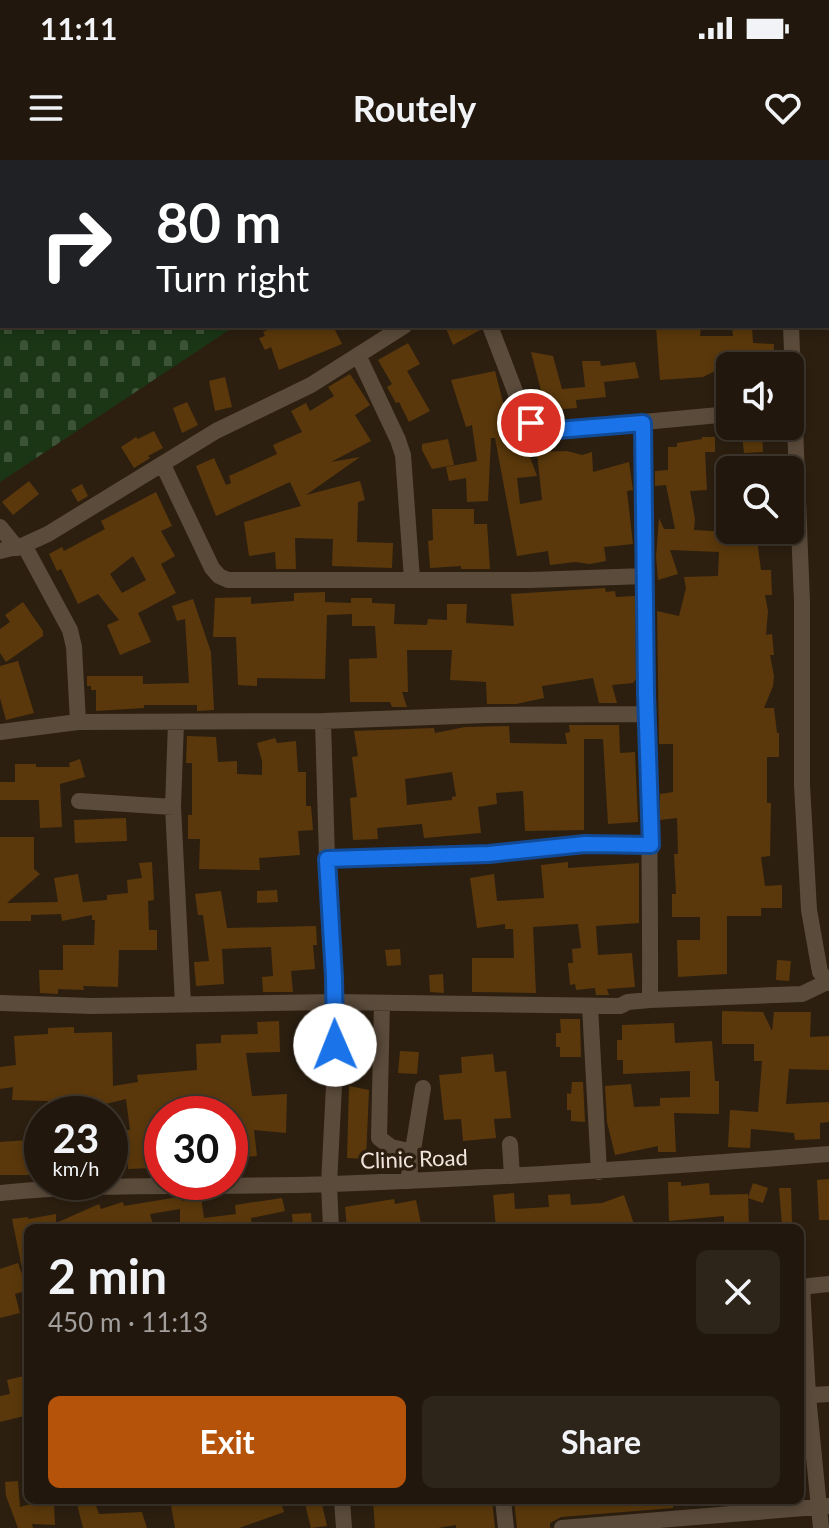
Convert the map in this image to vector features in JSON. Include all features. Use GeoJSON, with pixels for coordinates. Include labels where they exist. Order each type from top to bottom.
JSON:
{"type":"FeatureCollection","features":[{"type":"Feature","properties":{"kind":"street"},"geometry":{"type":"LineString","coordinates":[[14,548],[48,534],[216,431],[311,385],[401,328]]}},
{"type":"Feature","properties":{"kind":"street"},"geometry":{"type":"LineString","coordinates":[[491,328],[523,412],[531,423],[557,430],[716,415]]}},
{"type":"Feature","properties":{"kind":"street"},"geometry":{"type":"LineString","coordinates":[[791,328],[791,352]]}},
{"type":"Feature","properties":{"kind":"street"},"geometry":{"type":"LineString","coordinates":[[358,355],[403,455],[412,579]]}},
{"type":"Feature","properties":{"kind":"street"},"geometry":{"type":"LineString","coordinates":[[643,423],[646,714],[651,845],[650,1000]]}},
{"type":"Feature","properties":{"kind":"street"},"geometry":{"type":"LineString","coordinates":[[0,1003],[93,1006],[334,1002],[620,1006],[650,1000],[802,994],[828,982],[820,972],[809,910],[802,785],[802,602],[793,440]]}},
{"type":"Feature","properties":{"kind":"street"},"geometry":{"type":"LineString","coordinates":[[163,465],[212,568],[219,576],[238,581],[530,580],[645,576]]}},
{"type":"Feature","properties":{"kind":"street"},"geometry":{"type":"LineString","coordinates":[[0,527],[70,630],[74,647],[78,722]]}},
{"type":"Feature","properties":{"kind":"street"},"geometry":{"type":"LineString","coordinates":[[0,732],[78,722],[323,721],[486,715],[646,714]]}},
{"type":"Feature","properties":{"kind":"street"},"geometry":{"type":"LineString","coordinates":[[323,721],[335,1066],[329,1184],[331,1224]]}},
{"type":"Feature","properties":{"kind":"street"},"geometry":{"type":"LineString","coordinates":[[176,722],[173,807],[183,1004]]}},
{"type":"Feature","properties":{"kind":"street"},"geometry":{"type":"LineString","coordinates":[[79,801],[173,807]]}},
{"type":"Feature","properties":{"kind":"street"},"geometry":{"type":"LineString","coordinates":[[327,859],[489,854],[585,844],[651,845]]}},
{"type":"Feature","properties":{"kind":"street"},"geometry":{"type":"LineString","coordinates":[[382,1003],[379,1138],[391,1147],[413,1152]]}},
{"type":"Feature","properties":{"kind":"street"},"geometry":{"type":"LineString","coordinates":[[590,1006],[599,1172]]}},
{"type":"Feature","properties":{"kind":"street"},"geometry":{"type":"LineString","coordinates":[[408,1181],[423,1088]]}},
{"type":"Feature","properties":{"kind":"street"},"geometry":{"type":"LineString","coordinates":[[510,1144],[512,1176]]}},
{"type":"Feature","properties":{"kind":"street","name":"Clinic Road"},"geometry":{"type":"LineString","coordinates":[[0,1193],[180,1185],[408,1181],[599,1172],[829,1154]]}},
{"type":"Feature","properties":{"kind":"street"},"geometry":{"type":"LineString","coordinates":[[804,1286],[829,1284]]}},
{"type":"Feature","properties":{"kind":"street"},"geometry":{"type":"LineString","coordinates":[[821,1528],[823,1507],[804,1396],[829,1394]]}},
{"type":"Feature","properties":{"kind":"street"},"geometry":{"type":"LineString","coordinates":[[342,1504],[344,1528]]}},
{"type":"Feature","properties":{"kind":"street"},"geometry":{"type":"LineString","coordinates":[[503,1504],[506,1528]]}},
{"type":"Feature","properties":{"kind":"street"},"geometry":{"type":"LineString","coordinates":[[562,1528],[670,1523],[823,1507]]}},
{"type":"Feature","properties":{"kind":"green space"},"geometry":{"type":"Polygon","coordinates":[[[0,328],[232,328],[0,482],[0,328]]]}},
{"type":"Feature","properties":{"kind":"building"},"geometry":{"type":"Polygon","coordinates":[[[272,328],[334,328],[342,344],[279,370],[271,347],[265,350],[259,338],[265,336],[263,332],[272,328]]]}},
{"type":"Feature","properties":{"kind":"building"},"geometry":{"type":"Polygon","coordinates":[[[446,328],[480,328],[480,330],[453,345],[446,328]]]}},
{"type":"Feature","properties":{"kind":"building"},"geometry":{"type":"Polygon","coordinates":[[[656,328],[701,328],[700,336],[733,336],[732,328],[752,328],[753,343],[774,344],[774,352],[716,352],[716,370],[703,377],[660,380],[656,328]]]}},
{"type":"Feature","properties":{"kind":"building"},"geometry":{"type":"Polygon","coordinates":[[[408,343],[420,364],[407,371],[430,411],[409,422],[387,387],[392,384],[378,360],[408,343]]]}},
{"type":"Feature","properties":{"kind":"building"},"geometry":{"type":"Polygon","coordinates":[[[531,352],[553,356],[562,389],[585,387],[582,361],[600,361],[601,366],[635,362],[639,378],[604,382],[606,397],[576,400],[577,408],[537,411],[533,407],[532,392],[541,391],[531,352]]]}},
{"type":"Feature","properties":{"kind":"building"},"geometry":{"type":"Polygon","coordinates":[[[495,371],[504,406],[508,404],[523,441],[524,452],[528,452],[537,476],[517,478],[520,504],[542,500],[537,452],[567,451],[582,455],[592,452],[593,472],[629,462],[633,490],[627,491],[633,544],[604,547],[606,561],[590,564],[550,565],[548,551],[517,556],[495,438],[491,438],[488,501],[467,502],[466,478],[449,481],[446,467],[477,461],[472,425],[466,427],[451,380],[495,371]]]}},
{"type":"Feature","properties":{"kind":"building"},"geometry":{"type":"Polygon","coordinates":[[[350,374],[370,405],[355,415],[371,441],[331,462],[360,457],[306,495],[360,481],[365,500],[358,502],[357,542],[393,543],[392,568],[332,566],[333,539],[295,538],[296,569],[276,569],[275,552],[249,556],[244,522],[301,506],[290,482],[216,516],[196,466],[214,458],[226,485],[231,483],[229,476],[277,454],[273,445],[302,432],[291,411],[306,403],[310,411],[334,396],[328,387],[350,374]]]}},
{"type":"Feature","properties":{"kind":"building"},"geometry":{"type":"Polygon","coordinates":[[[225,377],[232,407],[215,411],[209,381],[225,377]]]}},
{"type":"Feature","properties":{"kind":"building"},"geometry":{"type":"Polygon","coordinates":[[[187,402],[198,425],[182,433],[173,408],[187,402]]]}},
{"type":"Feature","properties":{"kind":"building"},"geometry":{"type":"Polygon","coordinates":[[[154,431],[163,448],[134,468],[121,447],[136,437],[138,439],[154,431]]]}},
{"type":"Feature","properties":{"kind":"building"},"geometry":{"type":"Polygon","coordinates":[[[715,437],[715,452],[705,452],[707,490],[690,491],[694,530],[716,531],[716,544],[758,544],[761,570],[771,570],[772,595],[765,595],[768,611],[766,635],[772,634],[774,655],[770,655],[774,676],[764,708],[774,708],[779,733],[779,757],[767,757],[767,803],[771,803],[770,856],[761,857],[765,886],[782,885],[782,908],[761,908],[761,916],[727,916],[727,974],[678,977],[677,940],[700,940],[700,917],[672,917],[672,894],[676,894],[674,854],[678,854],[677,818],[660,820],[660,794],[673,792],[673,744],[659,744],[657,611],[679,616],[686,588],[684,577],[718,576],[719,552],[670,550],[678,574],[658,580],[659,518],[664,529],[675,529],[666,485],[655,486],[655,471],[668,470],[668,447],[715,437]]]}},
{"type":"Feature","properties":{"kind":"building"},"geometry":{"type":"Polygon","coordinates":[[[448,439],[454,465],[432,469],[422,444],[448,439]]]}},
{"type":"Feature","properties":{"kind":"building"},"geometry":{"type":"Polygon","coordinates":[[[743,440],[762,440],[763,452],[744,453],[743,440]]]}},
{"type":"Feature","properties":{"kind":"building"},"geometry":{"type":"Polygon","coordinates":[[[29,481],[39,494],[13,515],[2,502],[29,481]]]}},
{"type":"Feature","properties":{"kind":"building"},"geometry":{"type":"Polygon","coordinates":[[[82,484],[88,496],[78,502],[71,490],[82,484]]]}},
{"type":"Feature","properties":{"kind":"building"},"geometry":{"type":"Polygon","coordinates":[[[156,492],[172,526],[161,531],[175,556],[161,564],[176,593],[138,613],[151,642],[120,655],[107,625],[119,620],[98,594],[78,604],[61,569],[57,571],[49,554],[62,547],[64,551],[105,529],[101,521],[156,492]],[[133,556],[110,574],[122,593],[146,580],[133,556]]]}},
{"type":"Feature","properties":{"kind":"building"},"geometry":{"type":"Polygon","coordinates":[[[432,509],[474,509],[474,524],[487,524],[490,569],[461,569],[461,566],[430,568],[428,541],[433,540],[432,509]]]}},
{"type":"Feature","properties":{"kind":"building"},"geometry":{"type":"Polygon","coordinates":[[[605,588],[606,592],[615,591],[616,597],[635,596],[636,679],[633,683],[612,685],[617,703],[599,703],[593,678],[542,686],[544,698],[516,704],[487,704],[486,682],[450,680],[452,650],[407,650],[408,692],[402,692],[407,707],[392,707],[390,702],[350,702],[349,659],[377,658],[375,626],[352,626],[352,614],[327,615],[325,679],[257,678],[257,686],[238,685],[236,637],[213,637],[215,598],[251,597],[251,604],[294,601],[294,593],[325,592],[325,602],[351,603],[351,598],[372,598],[372,603],[395,604],[394,624],[427,625],[428,619],[447,620],[447,604],[467,604],[466,623],[514,626],[511,594],[605,588]]]}},
{"type":"Feature","properties":{"kind":"building"},"geometry":{"type":"Polygon","coordinates":[[[193,599],[211,652],[214,710],[197,711],[197,705],[144,705],[144,708],[96,711],[96,690],[87,686],[87,676],[143,676],[143,684],[189,683],[185,619],[177,621],[172,606],[193,599]]]}},
{"type":"Feature","properties":{"kind":"building"},"geometry":{"type":"Polygon","coordinates":[[[23,602],[43,631],[43,636],[6,662],[0,653],[0,629],[10,622],[5,615],[23,602]]]}},
{"type":"Feature","properties":{"kind":"building"},"geometry":{"type":"Polygon","coordinates":[[[18,661],[34,713],[6,720],[0,698],[0,666],[18,661]]]}},
{"type":"Feature","properties":{"kind":"building"},"geometry":{"type":"Polygon","coordinates":[[[569,725],[619,725],[620,753],[635,752],[638,822],[608,824],[603,739],[584,739],[584,830],[525,831],[523,791],[496,793],[497,804],[478,807],[481,833],[424,838],[422,824],[377,828],[378,839],[353,840],[350,798],[357,797],[352,757],[358,756],[354,731],[434,728],[435,733],[465,727],[509,726],[510,743],[567,744],[565,733],[570,732],[569,725]],[[452,772],[405,779],[407,805],[452,800],[456,796],[452,772]]]}},
{"type":"Feature","properties":{"kind":"building"},"geometry":{"type":"Polygon","coordinates":[[[187,736],[216,737],[218,762],[237,761],[237,774],[262,775],[257,743],[275,738],[277,743],[296,741],[298,772],[306,772],[306,806],[311,806],[313,830],[298,831],[300,855],[259,858],[260,870],[199,869],[200,839],[188,839],[188,815],[192,815],[192,763],[186,763],[187,736]]]}},
{"type":"Feature","properties":{"kind":"building"},"geometry":{"type":"Polygon","coordinates":[[[80,759],[85,777],[60,784],[62,827],[40,828],[39,800],[0,800],[0,782],[15,782],[15,764],[70,767],[69,763],[80,759]]]}},
{"type":"Feature","properties":{"kind":"building"},"geometry":{"type":"Polygon","coordinates":[[[126,818],[127,841],[75,843],[74,820],[126,818]]]}},
{"type":"Feature","properties":{"kind":"building"},"geometry":{"type":"Polygon","coordinates":[[[0,837],[34,837],[34,869],[40,874],[7,903],[58,902],[54,878],[78,874],[83,902],[107,900],[107,895],[128,893],[127,880],[142,878],[139,863],[152,862],[154,900],[148,901],[149,930],[157,930],[157,950],[119,950],[118,987],[83,986],[84,990],[58,989],[58,994],[40,993],[39,970],[63,970],[63,945],[94,945],[95,920],[92,920],[92,915],[62,921],[61,914],[31,915],[31,921],[0,921],[0,837]]]}},
{"type":"Feature","properties":{"kind":"building"},"geometry":{"type":"Polygon","coordinates":[[[568,862],[568,868],[639,863],[639,923],[596,926],[598,955],[632,953],[635,987],[607,989],[609,995],[596,995],[595,988],[576,990],[575,984],[570,985],[568,963],[573,963],[572,949],[581,948],[578,924],[533,927],[536,993],[472,992],[472,958],[514,958],[513,929],[505,929],[505,924],[477,928],[470,878],[494,874],[497,901],[544,898],[541,865],[568,862]]]}},
{"type":"Feature","properties":{"kind":"building"},"geometry":{"type":"Polygon","coordinates":[[[277,890],[278,902],[257,903],[257,891],[277,890]]]}},
{"type":"Feature","properties":{"kind":"building"},"geometry":{"type":"Polygon","coordinates":[[[221,891],[227,928],[316,926],[317,945],[313,945],[315,969],[291,971],[293,992],[263,992],[262,977],[273,976],[271,947],[222,949],[224,984],[196,986],[194,962],[209,961],[203,915],[198,915],[195,894],[221,891]]]}},
{"type":"Feature","properties":{"kind":"building"},"geometry":{"type":"Polygon","coordinates":[[[400,949],[401,965],[387,966],[385,950],[400,949]]]}},
{"type":"Feature","properties":{"kind":"building"},"geometry":{"type":"Polygon","coordinates":[[[777,960],[791,961],[789,981],[776,980],[777,960]]]}},
{"type":"Feature","properties":{"kind":"building"},"geometry":{"type":"Polygon","coordinates":[[[443,974],[444,993],[430,992],[429,975],[443,974]]]}},
{"type":"Feature","properties":{"kind":"building"},"geometry":{"type":"Polygon","coordinates":[[[722,1011],[763,1012],[772,1031],[774,1012],[811,1012],[810,1037],[829,1036],[829,1070],[789,1069],[786,1104],[829,1102],[829,1122],[820,1123],[820,1139],[795,1140],[794,1133],[751,1129],[750,1148],[728,1147],[730,1110],[758,1112],[762,1061],[754,1061],[754,1044],[722,1044],[722,1011]]]}},
{"type":"Feature","properties":{"kind":"building"},"geometry":{"type":"Polygon","coordinates":[[[560,1019],[580,1019],[581,1057],[560,1057],[556,1033],[561,1033],[560,1019]]]}},
{"type":"Feature","properties":{"kind":"building"},"geometry":{"type":"Polygon","coordinates":[[[279,1021],[280,1052],[246,1053],[252,1096],[287,1094],[286,1133],[254,1130],[257,1156],[248,1157],[248,1096],[144,1096],[144,1168],[128,1169],[128,1096],[24,1096],[24,1100],[12,1100],[13,1087],[0,1089],[0,1067],[16,1065],[14,1036],[48,1034],[48,1028],[74,1027],[74,1033],[112,1032],[113,1086],[138,1082],[137,1075],[197,1070],[196,1044],[221,1043],[221,1035],[258,1034],[257,1022],[279,1021]]]}},
{"type":"Feature","properties":{"kind":"building"},"geometry":{"type":"Polygon","coordinates":[[[674,1023],[675,1043],[712,1041],[715,1081],[719,1081],[719,1114],[674,1113],[676,1152],[658,1152],[658,1146],[615,1155],[607,1122],[605,1086],[631,1084],[634,1107],[660,1106],[660,1098],[690,1097],[690,1071],[623,1074],[623,1060],[617,1060],[617,1040],[622,1040],[622,1025],[674,1023]]]}},
{"type":"Feature","properties":{"kind":"building"},"geometry":{"type":"Polygon","coordinates":[[[400,1051],[419,1052],[417,1074],[398,1073],[400,1051]]]}},
{"type":"Feature","properties":{"kind":"building"},"geometry":{"type":"Polygon","coordinates":[[[493,1054],[495,1072],[506,1071],[511,1118],[494,1119],[496,1138],[463,1141],[461,1119],[444,1120],[439,1075],[462,1073],[461,1057],[493,1054]]]}},
{"type":"Feature","properties":{"kind":"building"},"geometry":{"type":"Polygon","coordinates":[[[572,1082],[583,1082],[585,1122],[571,1121],[571,1110],[567,1110],[567,1093],[571,1094],[572,1082]]]}},
{"type":"Feature","properties":{"kind":"building"},"geometry":{"type":"Polygon","coordinates":[[[349,1086],[369,1090],[366,1159],[347,1158],[349,1086]]]}},
{"type":"Feature","properties":{"kind":"building"},"geometry":{"type":"Polygon","coordinates":[[[24,1140],[24,1175],[0,1175],[0,1142],[24,1140]]]}},
{"type":"Feature","properties":{"kind":"building"},"geometry":{"type":"Polygon","coordinates":[[[829,1179],[829,1220],[819,1220],[817,1180],[829,1179]]]}},
{"type":"Feature","properties":{"kind":"building"},"geometry":{"type":"Polygon","coordinates":[[[668,1182],[681,1182],[681,1186],[709,1183],[710,1195],[748,1194],[749,1224],[724,1224],[724,1216],[669,1221],[668,1182]]]}},
{"type":"Feature","properties":{"kind":"building"},"geometry":{"type":"Polygon","coordinates":[[[753,1183],[768,1188],[763,1203],[748,1198],[753,1183]]]}},
{"type":"Feature","properties":{"kind":"building"},"geometry":{"type":"Polygon","coordinates":[[[779,1188],[791,1188],[792,1224],[782,1224],[779,1188]]]}},
{"type":"Feature","properties":{"kind":"building"},"geometry":{"type":"Polygon","coordinates":[[[514,1193],[515,1209],[549,1207],[548,1195],[570,1194],[571,1205],[602,1203],[624,1195],[634,1224],[496,1224],[493,1195],[514,1193]]]}},
{"type":"Feature","properties":{"kind":"building"},"geometry":{"type":"Polygon","coordinates":[[[282,1198],[285,1211],[251,1218],[252,1224],[180,1224],[180,1209],[150,1214],[153,1224],[24,1224],[22,1268],[12,1219],[56,1214],[56,1223],[99,1204],[101,1209],[123,1202],[124,1206],[160,1200],[201,1200],[204,1218],[236,1214],[235,1205],[282,1198]]]}},
{"type":"Feature","properties":{"kind":"building"},"geometry":{"type":"Polygon","coordinates":[[[394,1199],[395,1204],[416,1200],[421,1224],[347,1224],[345,1207],[394,1199]]]}},
{"type":"Feature","properties":{"kind":"building"},"geometry":{"type":"Polygon","coordinates":[[[311,1213],[312,1224],[293,1224],[292,1214],[311,1213]]]}},
{"type":"Feature","properties":{"kind":"building"},"geometry":{"type":"Polygon","coordinates":[[[18,1263],[24,1279],[24,1291],[15,1294],[20,1313],[0,1318],[0,1269],[18,1263]]]}},
{"type":"Feature","properties":{"kind":"building"},"geometry":{"type":"Polygon","coordinates":[[[24,1376],[24,1416],[0,1422],[0,1396],[10,1394],[7,1380],[24,1376]]]}},
{"type":"Feature","properties":{"kind":"building"},"geometry":{"type":"Polygon","coordinates":[[[18,1481],[20,1507],[54,1504],[55,1525],[32,1524],[33,1528],[18,1528],[6,1496],[5,1482],[18,1481]]]}},
{"type":"Feature","properties":{"kind":"building"},"geometry":{"type":"Polygon","coordinates":[[[77,1504],[95,1504],[99,1514],[142,1512],[147,1528],[83,1528],[77,1504]]]}},
{"type":"Feature","properties":{"kind":"building"},"geometry":{"type":"Polygon","coordinates":[[[171,1504],[281,1504],[284,1512],[239,1528],[175,1528],[171,1504]]]}},
{"type":"Feature","properties":{"kind":"building"},"geometry":{"type":"Polygon","coordinates":[[[305,1504],[322,1504],[327,1526],[311,1528],[305,1504]]]}},
{"type":"Feature","properties":{"kind":"building"},"geometry":{"type":"Polygon","coordinates":[[[373,1504],[492,1504],[495,1528],[456,1528],[456,1525],[375,1528],[373,1504]]]}},
{"type":"Feature","properties":{"kind":"building"},"geometry":{"type":"Polygon","coordinates":[[[514,1504],[673,1504],[673,1508],[561,1517],[550,1523],[550,1528],[517,1528],[514,1504]]]}},
{"type":"Feature","properties":{"kind":"route"},"geometry":{"type":"LineString","coordinates":[[335,1045],[327,859],[489,854],[585,844],[651,845],[643,423],[557,430],[531,423]]}}]}
